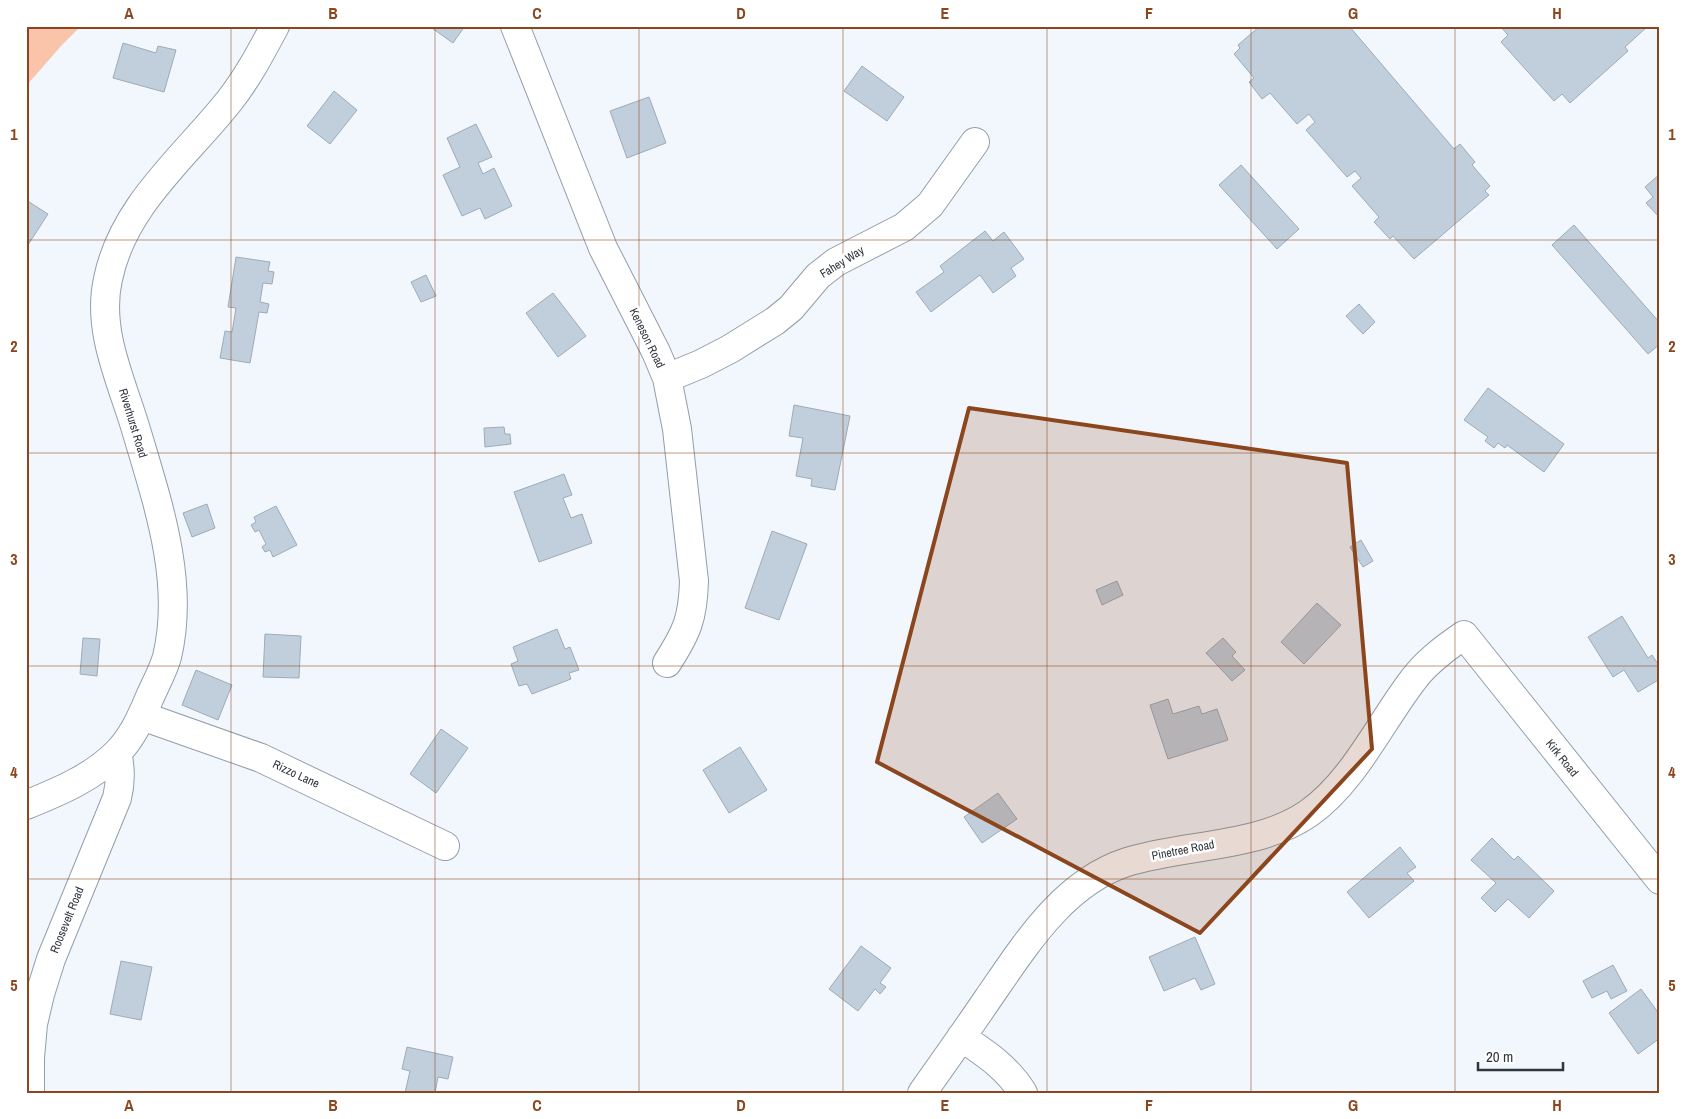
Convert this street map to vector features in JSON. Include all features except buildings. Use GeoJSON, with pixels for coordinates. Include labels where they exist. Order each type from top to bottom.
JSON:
{"type":"FeatureCollection","features":[{"type":"Feature","properties":{"kind":"street","name":"Riverhurst Road"},"geometry":{"type":"LineString","coordinates":[[26,805],[80,780],[117,753],[131,736],[142,716],[166,658],[172,622],[172,597],[166,541],[159,509],[137,433],[111,354],[105,303],[107,280],[117,249],[137,210],[229,101],[257,59],[275,26]]}},
{"type":"Feature","properties":{"kind":"street","name":"Keneson Road"},"geometry":{"type":"LineString","coordinates":[[515,26],[603,248],[656,352],[667,378],[677,429],[694,581],[694,605],[688,626],[667,663]]}},
{"type":"Feature","properties":{"kind":"street","name":"Fahey Way"},"geometry":{"type":"LineString","coordinates":[[667,378],[701,364],[775,321],[791,308],[824,271],[904,227],[930,205],[975,142]]}},
{"type":"Feature","properties":{"kind":"street","name":"Kirk Road"},"geometry":{"type":"LineString","coordinates":[[1464,636],[1660,880]]}},
{"type":"Feature","properties":{"kind":"street","name":"Pinetree Road"},"geometry":{"type":"LineString","coordinates":[[922,1093],[1029,939],[1072,894],[1098,876],[1125,863],[1154,855],[1259,836],[1284,828],[1309,813],[1330,795],[1347,775],[1414,679],[1428,663],[1464,636]]}},
{"type":"Feature","properties":{"kind":"street","name":"Rizzo Lane"},"geometry":{"type":"LineString","coordinates":[[142,716],[261,758],[445,846]]}},
{"type":"Feature","properties":{"kind":"street","name":"Roosevelt Road"},"geometry":{"type":"LineString","coordinates":[[30,1093],[30,1058],[33,1024],[40,994],[51,959],[117,798],[121,783],[121,769],[117,753]]}},
{"type":"Feature","properties":{"kind":"street"},"geometry":{"type":"LineString","coordinates":[[962,1037],[1001,1066],[1018,1084],[1023,1093]]}},
{"type":"Feature","properties":{"kind":"highlighted area"},"geometry":{"type":"Polygon","coordinates":[[[969,408],[1347,463],[1372,749],[1200,933],[877,762],[969,408]]]}},
{"type":"Feature","properties":{"kind":"shaded area"},"geometry":{"type":"Polygon","coordinates":[[[26,26],[81,26],[26,86],[26,26]]]}}]}
